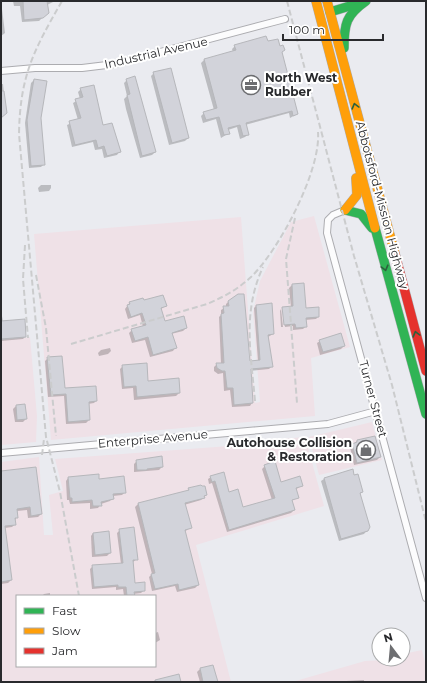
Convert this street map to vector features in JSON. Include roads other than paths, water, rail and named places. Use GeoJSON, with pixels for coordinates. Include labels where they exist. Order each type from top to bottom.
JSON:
{"type":"FeatureCollection","features":[{"type":"Feature","properties":{"kind":"main road"},"geometry":{"type":"LineString","coordinates":[[316,1],[321,7],[330,12],[366,1]]}},
{"type":"Feature","properties":{"kind":"main road","name":"Abbotsford-Mission Highway"},"geometry":{"type":"LineString","coordinates":[[316,1],[380,249],[426,414]]}},
{"type":"Feature","properties":{"kind":"main road","name":"Abbotsford-Mission Highway"},"geometry":{"type":"LineString","coordinates":[[327,1],[426,371]]}},
{"type":"Feature","properties":{"kind":"main road"},"geometry":{"type":"LineString","coordinates":[[343,61],[346,21],[354,10],[366,1]]}},
{"type":"Feature","properties":{"kind":"main road"},"geometry":{"type":"LineString","coordinates":[[332,60],[330,74],[358,189],[357,195],[345,210],[360,213],[367,219],[380,249]]}},
{"type":"Feature","properties":{"kind":"street","name":"Industrial Avenue"},"geometry":{"type":"LineString","coordinates":[[1,71],[35,68],[82,68],[114,64],[285,19]]}},
{"type":"Feature","properties":{"kind":"street","name":"Turner Street"},"geometry":{"type":"LineString","coordinates":[[345,210],[328,220],[327,233],[426,598]]}},
{"type":"Feature","properties":{"kind":"street","name":"Enterprise Avenue"},"geometry":{"type":"LineString","coordinates":[[1,454],[328,424],[376,411]]}},
{"type":"Feature","properties":{"kind":"railway"},"geometry":{"type":"LineString","coordinates":[[62,1],[36,49],[30,64],[22,95],[19,134],[46,437],[60,492],[79,595]]}},
{"type":"Feature","properties":{"kind":"railway"},"geometry":{"type":"LineString","coordinates":[[287,1],[354,256],[392,385],[426,522]]}},
{"type":"Feature","properties":{"kind":"railway"},"geometry":{"type":"LineString","coordinates":[[71,344],[207,304],[219,299],[251,277],[274,248],[285,230],[306,188],[313,167],[317,148],[318,132]]}},
{"type":"Feature","properties":{"kind":"railway"},"geometry":{"type":"LineString","coordinates":[[295,218],[286,259],[297,403]]}},
{"type":"Feature","properties":{"kind":"railway"},"geometry":{"type":"LineString","coordinates":[[25,245],[23,279],[28,338]]}},
{"type":"Feature","properties":{"kind":"railway"},"geometry":{"type":"LineString","coordinates":[[255,401],[250,350],[250,317],[256,284],[263,267]]}},
{"type":"Feature","properties":{"kind":"railway"},"geometry":{"type":"LineString","coordinates":[[36,275],[46,328],[56,436]]}},
{"type":"Feature","properties":{"kind":"railway"},"geometry":{"type":"LineString","coordinates":[[42,455],[44,439]]}},
{"type":"Feature","properties":{"kind":"place","name":"North West Rubber"},"geometry":{"type":"Point","coordinates":[251,85]}},
{"type":"Feature","properties":{"kind":"place","name":"Autohouse Collision & Restoration"},"geometry":{"type":"Point","coordinates":[366,450]}}]}
